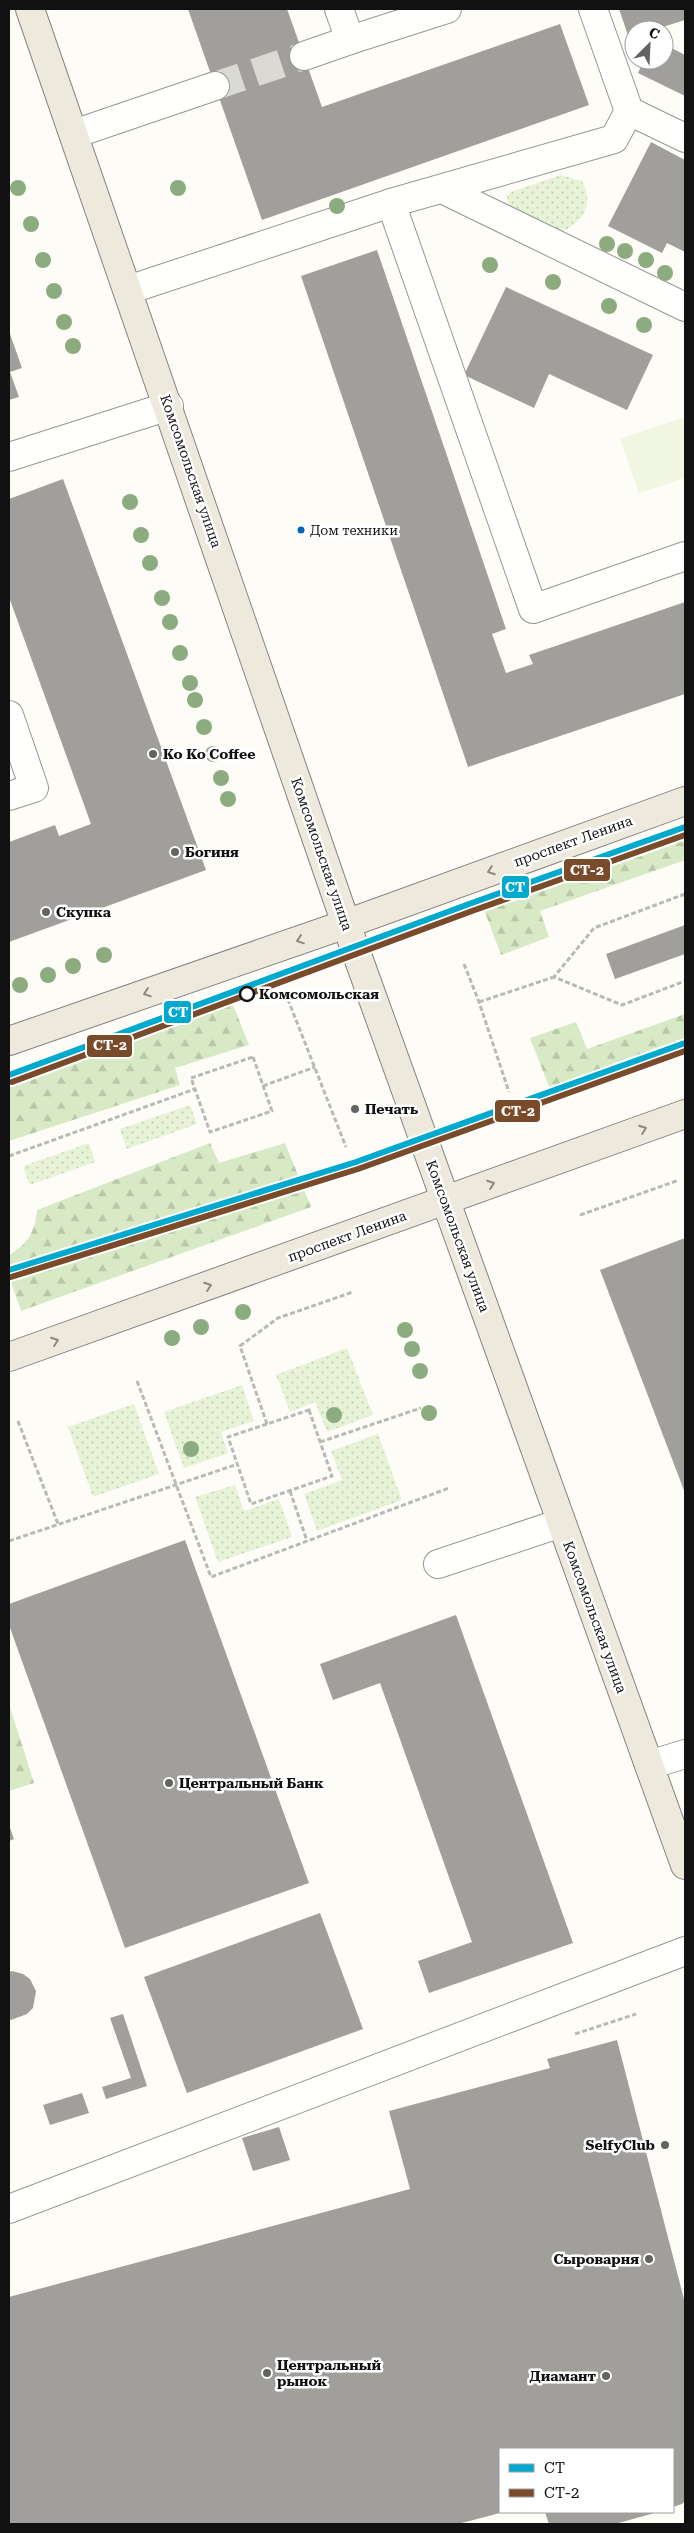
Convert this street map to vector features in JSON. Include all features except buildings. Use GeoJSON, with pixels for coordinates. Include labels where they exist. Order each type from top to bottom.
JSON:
{"type":"FeatureCollection","features":[{"type":"Feature","properties":{"kind":"main road","name":"Комсомольская улица"},"geometry":{"type":"LineString","coordinates":[[30,9],[169,406],[346,924],[685,1865]]}},
{"type":"Feature","properties":{"kind":"main road","name":"проспект Ленина"},"geometry":{"type":"LineString","coordinates":[[9,1041],[346,924],[685,801]]}},
{"type":"Feature","properties":{"kind":"main road","name":"проспект Ленина"},"geometry":{"type":"LineString","coordinates":[[9,1357],[685,1114]]}},
{"type":"Feature","properties":{"kind":"lane"},"geometry":{"type":"LineString","coordinates":[[339,9],[350,40]]}},
{"type":"Feature","properties":{"kind":"lane"},"geometry":{"type":"LineString","coordinates":[[304,56],[447,9]]}},
{"type":"Feature","properties":{"kind":"lane"},"geometry":{"type":"LineString","coordinates":[[593,9],[630,111],[685,138]]}},
{"type":"Feature","properties":{"kind":"lane"},"geometry":{"type":"LineString","coordinates":[[74,134],[215,86]]}},
{"type":"Feature","properties":{"kind":"lane"},"geometry":{"type":"LineString","coordinates":[[128,290],[390,203],[614,140],[630,111]]}},
{"type":"Feature","properties":{"kind":"lane"},"geometry":{"type":"LineString","coordinates":[[442,189],[685,307]]}},
{"type":"Feature","properties":{"kind":"lane"},"geometry":{"type":"LineString","coordinates":[[390,203],[533,609],[685,556]]}},
{"type":"Feature","properties":{"kind":"lane"},"geometry":{"type":"LineString","coordinates":[[9,457],[169,406]]}},
{"type":"Feature","properties":{"kind":"lane"},"geometry":{"type":"LineString","coordinates":[[9,715],[34,788],[9,796]]}},
{"type":"Feature","properties":{"kind":"lane"},"geometry":{"type":"LineString","coordinates":[[438,1564],[561,1523]]}},
{"type":"Feature","properties":{"kind":"lane"},"geometry":{"type":"LineString","coordinates":[[649,1766],[685,1754]]}},
{"type":"Feature","properties":{"kind":"lane"},"geometry":{"type":"LineString","coordinates":[[9,2209],[685,1951]]}},
{"type":"Feature","properties":{"kind":"path"},"geometry":{"type":"LineString","coordinates":[[479,1002],[554,977],[594,928],[685,894]]}},
{"type":"Feature","properties":{"kind":"path"},"geometry":{"type":"LineString","coordinates":[[464,964],[479,1002],[508,1092]]}},
{"type":"Feature","properties":{"kind":"path"},"geometry":{"type":"LineString","coordinates":[[554,977],[622,1005],[685,981]]}},
{"type":"Feature","properties":{"kind":"path"},"geometry":{"type":"LineString","coordinates":[[285,992],[346,1147]]}},
{"type":"Feature","properties":{"kind":"path"},"geometry":{"type":"LineString","coordinates":[[253,1057],[272,1111],[210,1132],[195,1089],[191,1078],[253,1057]]}},
{"type":"Feature","properties":{"kind":"path"},"geometry":{"type":"LineString","coordinates":[[263,1086],[315,1067]]}},
{"type":"Feature","properties":{"kind":"path"},"geometry":{"type":"LineString","coordinates":[[9,1156],[195,1089]]}},
{"type":"Feature","properties":{"kind":"path"},"geometry":{"type":"LineString","coordinates":[[580,1215],[680,1180]]}},
{"type":"Feature","properties":{"kind":"path"},"geometry":{"type":"LineString","coordinates":[[267,1424],[240,1346],[278,1318],[353,1292]]}},
{"type":"Feature","properties":{"kind":"path"},"geometry":{"type":"LineString","coordinates":[[137,1380],[211,1577],[449,1488]]}},
{"type":"Feature","properties":{"kind":"path"},"geometry":{"type":"LineString","coordinates":[[320,1442],[421,1408]]}},
{"type":"Feature","properties":{"kind":"path"},"geometry":{"type":"LineString","coordinates":[[309,1410],[332,1476],[251,1504],[228,1438],[267,1424],[309,1410]]}},
{"type":"Feature","properties":{"kind":"path"},"geometry":{"type":"LineString","coordinates":[[18,1421],[58,1524]]}},
{"type":"Feature","properties":{"kind":"path"},"geometry":{"type":"LineString","coordinates":[[9,1541],[238,1464]]}},
{"type":"Feature","properties":{"kind":"path"},"geometry":{"type":"LineString","coordinates":[[290,1491],[307,1541]]}},
{"type":"Feature","properties":{"kind":"green space"},"geometry":{"type":"Polygon","coordinates":[[[561,175],[582,181],[588,200],[582,216],[564,231],[555,233],[545,230],[525,218],[509,205],[507,196],[511,192],[561,175]]]}},
{"type":"Feature","properties":{"kind":"green space"},"geometry":{"type":"Polygon","coordinates":[[[685,417],[685,478],[639,493],[620,439],[685,417]]]}},
{"type":"Feature","properties":{"kind":"green space"},"geometry":{"type":"Polygon","coordinates":[[[685,835],[685,860],[540,911],[549,937],[501,955],[483,907],[685,835]]]}},
{"type":"Feature","properties":{"kind":"green space"},"geometry":{"type":"Polygon","coordinates":[[[228,992],[249,1045],[175,1068],[180,1085],[9,1141],[9,1071],[228,992]]]}},
{"type":"Feature","properties":{"kind":"green space"},"geometry":{"type":"Polygon","coordinates":[[[685,1014],[685,1047],[552,1094],[530,1038],[576,1022],[587,1049],[685,1014]]]}},
{"type":"Feature","properties":{"kind":"green space"},"geometry":{"type":"Polygon","coordinates":[[[190,1105],[197,1124],[127,1149],[120,1129],[190,1105]]]}},
{"type":"Feature","properties":{"kind":"green space"},"geometry":{"type":"Polygon","coordinates":[[[89,1143],[95,1162],[30,1185],[23,1166],[89,1143]]]}},
{"type":"Feature","properties":{"kind":"green space"},"geometry":{"type":"Polygon","coordinates":[[[210,1143],[219,1163],[285,1143],[311,1207],[21,1311],[9,1276],[9,1255],[26,1242],[32,1231],[37,1210],[210,1143]]]}},
{"type":"Feature","properties":{"kind":"green space"},"geometry":{"type":"Polygon","coordinates":[[[347,1348],[373,1415],[327,1432],[315,1402],[290,1412],[276,1375],[347,1348]]]}},
{"type":"Feature","properties":{"kind":"green space"},"geometry":{"type":"Polygon","coordinates":[[[242,1385],[254,1421],[221,1432],[228,1453],[184,1468],[164,1412],[242,1385]]]}},
{"type":"Feature","properties":{"kind":"green space"},"geometry":{"type":"Polygon","coordinates":[[[134,1404],[159,1474],[93,1497],[68,1427],[134,1404]]]}},
{"type":"Feature","properties":{"kind":"green space"},"geometry":{"type":"Polygon","coordinates":[[[378,1434],[402,1500],[317,1531],[304,1494],[342,1480],[331,1451],[378,1434]]]}},
{"type":"Feature","properties":{"kind":"green space"},"geometry":{"type":"Polygon","coordinates":[[[235,1485],[244,1511],[279,1499],[292,1537],[218,1562],[195,1497],[235,1485]]]}},
{"type":"Feature","properties":{"kind":"green space"},"geometry":{"type":"Polygon","coordinates":[[[9,1704],[34,1783],[9,1791],[9,1704]]]}},
{"type":"Feature","properties":{"kind":"tunnel"},"geometry":{"type":"LineString","coordinates":[[215,86],[304,56]]}},
{"type":"Feature","properties":{"kind":"transit line","name":"СТ"},"geometry":{"type":"LineString","coordinates":[[9,1075],[469,904],[685,827]]}},
{"type":"Feature","properties":{"kind":"transit line","name":"СТ-2"},"geometry":{"type":"LineString","coordinates":[[12,1082],[472,911],[685,835]]}},
{"type":"Feature","properties":{"kind":"transit line","name":"СТ"},"geometry":{"type":"LineString","coordinates":[[9,1270],[356,1162],[685,1043]]}},
{"type":"Feature","properties":{"kind":"transit line","name":"СТ-2"},"geometry":{"type":"LineString","coordinates":[[11,1277],[358,1169],[685,1051]]}},
{"type":"Feature","properties":{"kind":"place","name":"Дом техники"},"geometry":{"type":"Point","coordinates":[301,530]}},
{"type":"Feature","properties":{"kind":"place","name":"Ko Ko Coffee"},"geometry":{"type":"Point","coordinates":[153,754]}},
{"type":"Feature","properties":{"kind":"place","name":"Богиня"},"geometry":{"type":"Point","coordinates":[175,852]}},
{"type":"Feature","properties":{"kind":"place","name":"Скупка"},"geometry":{"type":"Point","coordinates":[46,912]}},
{"type":"Feature","properties":{"kind":"place","name":"Комсомольская"},"geometry":{"type":"Point","coordinates":[247,994]}},
{"type":"Feature","properties":{"kind":"place","name":"Печать"},"geometry":{"type":"Point","coordinates":[355,1109]}},
{"type":"Feature","properties":{"kind":"place","name":"Центральный Банк"},"geometry":{"type":"Point","coordinates":[169,1783]}},
{"type":"Feature","properties":{"kind":"place","name":"SelfyClub"},"geometry":{"type":"Point","coordinates":[665,2145]}},
{"type":"Feature","properties":{"kind":"place","name":"Сыроварня"},"geometry":{"type":"Point","coordinates":[649,2259]}},
{"type":"Feature","properties":{"kind":"place","name":"Центральный рынок"},"geometry":{"type":"Point","coordinates":[267,2373]}},
{"type":"Feature","properties":{"kind":"place","name":"Диамант"},"geometry":{"type":"Point","coordinates":[606,2376]}}]}
